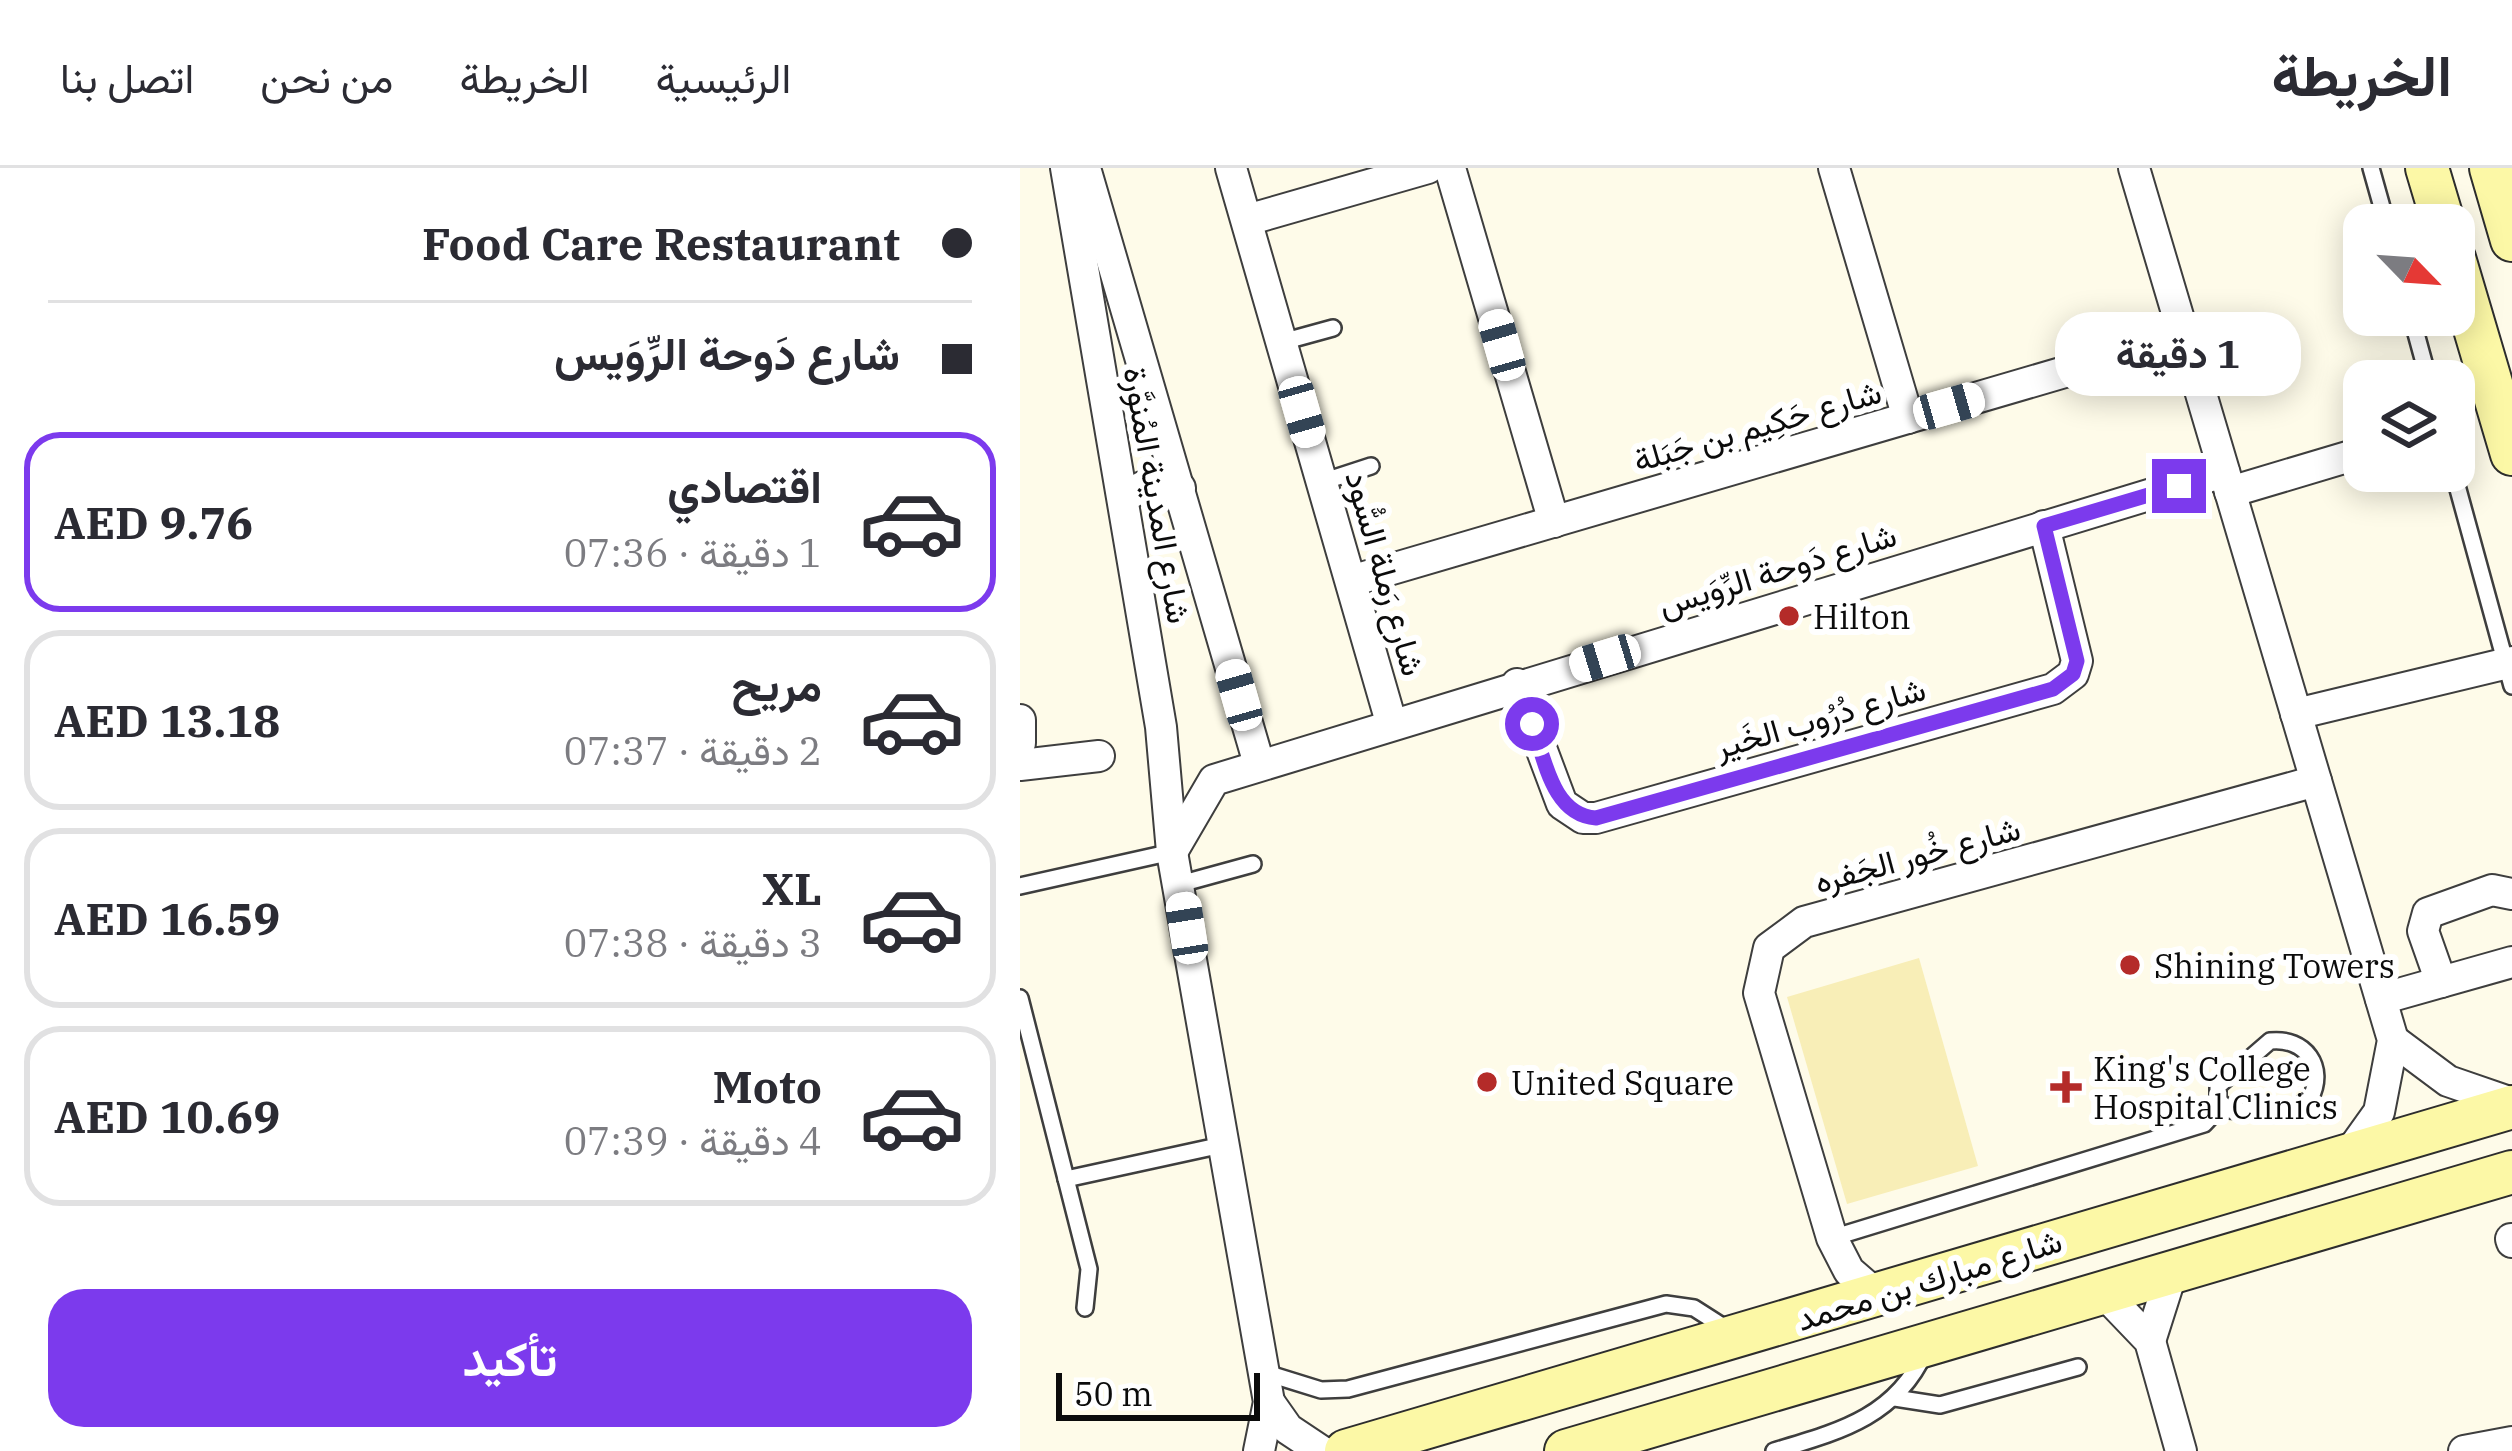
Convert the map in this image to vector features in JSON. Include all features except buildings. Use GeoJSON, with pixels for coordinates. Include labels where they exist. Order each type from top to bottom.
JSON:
{"type":"FeatureCollection","features":[{"type":"Feature","properties":{"kind":"main road"},"geometry":{"type":"LineString","coordinates":[[2427,168],[2438,204]]}},
{"type":"Feature","properties":{"kind":"main road"},"geometry":{"type":"LineString","coordinates":[[2491,168],[2511,232]]}},
{"type":"Feature","properties":{"kind":"main road"},"geometry":{"type":"LineString","coordinates":[[2475,329],[2512,454]]}},
{"type":"Feature","properties":{"kind":"main road","name":"شارع مبارك بن محمد"},"geometry":{"type":"LineString","coordinates":[[1346,1451],[2512,1105]]}},
{"type":"Feature","properties":{"kind":"main road","name":"شارع مبارك بن محمد"},"geometry":{"type":"LineString","coordinates":[[1566,1451],[2512,1172]]}},
{"type":"Feature","properties":{"kind":"street","name":"شارع المدينة المُنوَّرة"},"geometry":{"type":"LineString","coordinates":[[1066,168],[1163,742],[1172,852],[1266,1387],[1259,1451]]}},
{"type":"Feature","properties":{"kind":"street","name":"شارع المدينة المُنوَّرة"},"geometry":{"type":"LineString","coordinates":[[1085,168],[1259,764]]}},
{"type":"Feature","properties":{"kind":"street","name":"شارع رَملة السُّود"},"geometry":{"type":"LineString","coordinates":[[1232,168],[1391,722]]}},
{"type":"Feature","properties":{"kind":"street"},"geometry":{"type":"LineString","coordinates":[[1246,220],[1428,168]]}},
{"type":"Feature","properties":{"kind":"street"},"geometry":{"type":"LineString","coordinates":[[1450,168],[1554,522]]}},
{"type":"Feature","properties":{"kind":"street"},"geometry":{"type":"LineString","coordinates":[[1834,168],[1908,418]]}},
{"type":"Feature","properties":{"kind":"street"},"geometry":{"type":"LineString","coordinates":[[2134,168],[2393,1040],[2379,1112],[2349,1154]]}},
{"type":"Feature","properties":{"kind":"street","name":"شارع حَكِيم بن جَبَلة"},"geometry":{"type":"LineString","coordinates":[[1351,581],[2184,337]]}},
{"type":"Feature","properties":{"kind":"street","name":"شارع دَوحة الرِّوَيس"},"geometry":{"type":"LineString","coordinates":[[1214,780],[1391,722],[2044,526],[2343,457]]}},
{"type":"Feature","properties":{"kind":"street"},"geometry":{"type":"LineString","coordinates":[[1123,496],[1150,482],[1180,488]]}},
{"type":"Feature","properties":{"kind":"street","name":"شارع دُرُوب الخَير"},"geometry":{"type":"LineString","coordinates":[[1517,684],[1562,804],[1582,818],[1596,818],[2053,689],[2073,674],[2077,661],[2044,526]]}},
{"type":"Feature","properties":{"kind":"street"},"geometry":{"type":"LineString","coordinates":[[2296,714],[2510,670]]}},
{"type":"Feature","properties":{"kind":"street"},"geometry":{"type":"LineString","coordinates":[[1020,720],[1020,743]]}},
{"type":"Feature","properties":{"kind":"street"},"geometry":{"type":"LineString","coordinates":[[1163,742],[1178,763],[1214,780],[1172,852]]}},
{"type":"Feature","properties":{"kind":"street"},"geometry":{"type":"LineString","coordinates":[[1020,765],[1099,756]]}},
{"type":"Feature","properties":{"kind":"street","name":"شارع خُور الجَفره"},"geometry":{"type":"LineString","coordinates":[[1876,1295],[1849,1271],[1832,1238],[1759,992],[1760,970],[1784,932],[1804,922],[2316,781]]}},
{"type":"Feature","properties":{"kind":"street"},"geometry":{"type":"LineString","coordinates":[[2441,982],[2423,931],[2428,913],[2492,890],[2512,894]]}},
{"type":"Feature","properties":{"kind":"street"},"geometry":{"type":"LineString","coordinates":[[2381,999],[2512,962]]}},
{"type":"Feature","properties":{"kind":"street"},"geometry":{"type":"LineString","coordinates":[[2393,1040],[2448,1081],[2512,1105]]}},
{"type":"Feature","properties":{"kind":"street"},"geometry":{"type":"LineString","coordinates":[[2150,1341],[2171,1275]]}},
{"type":"Feature","properties":{"kind":"street"},"geometry":{"type":"LineString","coordinates":[[2104,1293],[2150,1341],[2181,1451]]}},
{"type":"Feature","properties":{"kind":"street"},"geometry":{"type":"LineString","coordinates":[[1266,1387],[1288,1429],[1321,1451]]}},
{"type":"Feature","properties":{"kind":"street"},"geometry":{"type":"LineString","coordinates":[[2464,1451],[2512,1442]]}},
{"type":"Feature","properties":{"kind":"lane"},"geometry":{"type":"LineString","coordinates":[[2371,168],[2380,204]]}},
{"type":"Feature","properties":{"kind":"lane"},"geometry":{"type":"LineString","coordinates":[[1282,342],[1333,328]]}},
{"type":"Feature","properties":{"kind":"lane"},"geometry":{"type":"LineString","coordinates":[[1322,482],[1371,466]]}},
{"type":"Feature","properties":{"kind":"lane"},"geometry":{"type":"LineString","coordinates":[[2459,492],[2510,670]]}},
{"type":"Feature","properties":{"kind":"lane"},"geometry":{"type":"LineString","coordinates":[[1020,886],[1172,852]]}},
{"type":"Feature","properties":{"kind":"lane"},"geometry":{"type":"LineString","coordinates":[[1180,884],[1253,864]]}},
{"type":"Feature","properties":{"kind":"lane"},"geometry":{"type":"LineString","coordinates":[[1020,998],[1089,1269],[1085,1308]]}},
{"type":"Feature","properties":{"kind":"lane"},"geometry":{"type":"LineString","coordinates":[[2281,1040],[2311,1057],[2315,1089],[2294,1112],[2271,1114],[2222,1105],[2218,1085],[2258,1047],[2281,1040]]}},
{"type":"Feature","properties":{"kind":"lane"},"geometry":{"type":"LineString","coordinates":[[1832,1238],[2204,1124],[2222,1105]]}},
{"type":"Feature","properties":{"kind":"lane"},"geometry":{"type":"LineString","coordinates":[[1066,1179],[1222,1145]]}},
{"type":"Feature","properties":{"kind":"lane"},"geometry":{"type":"LineString","coordinates":[[1266,1387],[1348,1389],[1666,1304],[1694,1308],[1737,1336]]}},
{"type":"Feature","properties":{"kind":"lane"},"geometry":{"type":"LineString","coordinates":[[1774,1451],[1864,1421],[1895,1398],[1928,1345]]}},
{"type":"Feature","properties":{"kind":"lane"},"geometry":{"type":"LineString","coordinates":[[1895,1398],[1940,1405],[2078,1367]]}},
{"type":"Feature","properties":{"kind":"sand"},"geometry":{"type":"Polygon","coordinates":[[[1919,958],[1978,1166],[1847,1204],[1787,997],[1919,958]]]}},
{"type":"Feature","properties":{"kind":"place","name":"Hilton"},"geometry":{"type":"Point","coordinates":[1789,616]}},
{"type":"Feature","properties":{"kind":"place","name":"Shining Towers"},"geometry":{"type":"Point","coordinates":[2130,965]}},
{"type":"Feature","properties":{"kind":"place","name":"United Square"},"geometry":{"type":"Point","coordinates":[1487,1082]}},
{"type":"Feature","properties":{"kind":"place","name":"King's College Hospital Clinics"},"geometry":{"type":"Point","coordinates":[2066,1087]}},
{"type":"Feature","properties":{"kind":"route"},"geometry":{"type":"LineString","coordinates":[[1532,724],[1562,804],[1582,818],[1596,818],[2053,689],[2073,674],[2077,661],[2044,526],[2179,486]]}}]}
